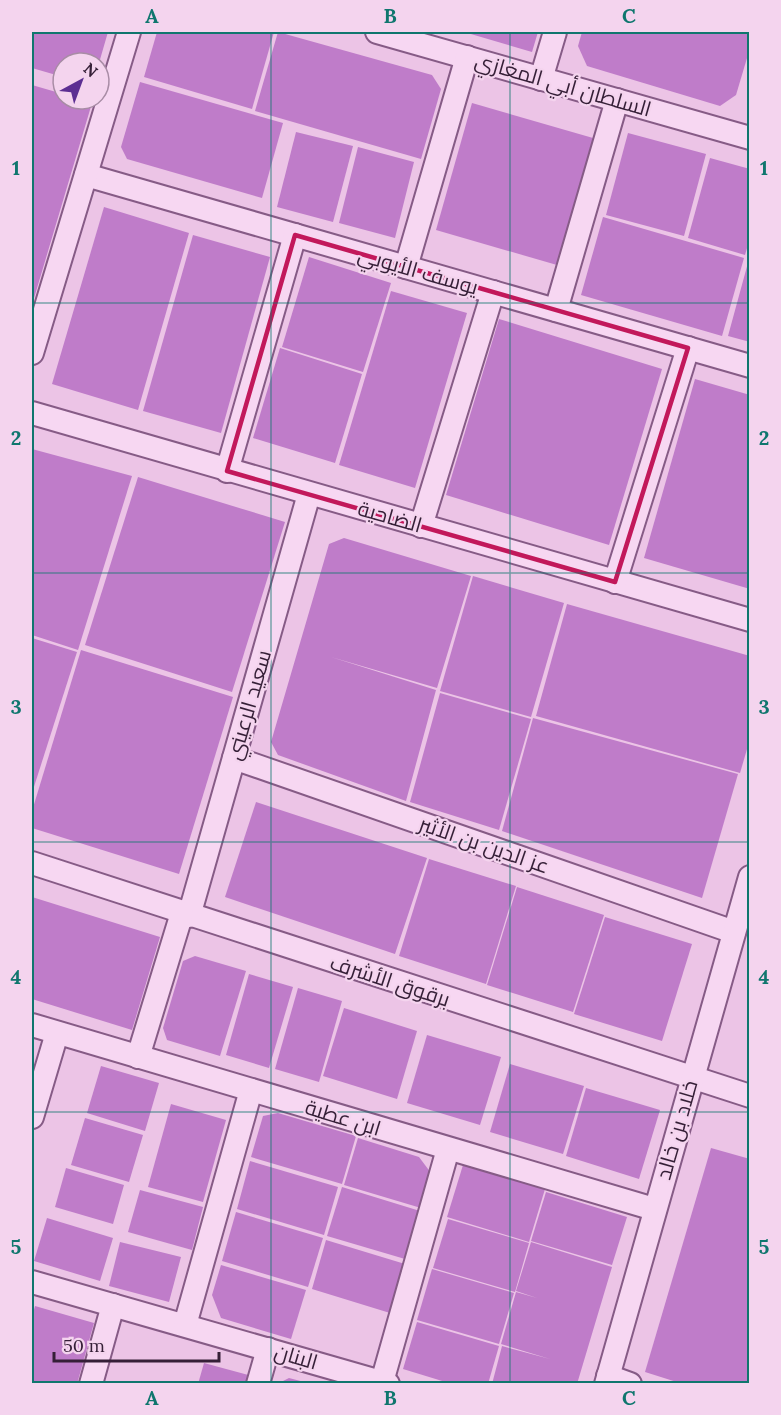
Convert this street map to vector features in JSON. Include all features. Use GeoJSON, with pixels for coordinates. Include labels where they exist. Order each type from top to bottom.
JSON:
{"type":"FeatureCollection","features":[{"type":"Feature","properties":{"kind":"street"},"geometry":{"type":"LineString","coordinates":[[32,353],[129,32]]}},
{"type":"Feature","properties":{"kind":"street","name":"السلطان أبي المغازي"},"geometry":{"type":"LineString","coordinates":[[377,32],[617,100],[748,131]]}},
{"type":"Feature","properties":{"kind":"street"},"geometry":{"type":"LineString","coordinates":[[541,79],[555,32]]}},
{"type":"Feature","properties":{"kind":"street"},"geometry":{"type":"LineString","coordinates":[[406,267],[467,57]]}},
{"type":"Feature","properties":{"kind":"street"},"geometry":{"type":"LineString","coordinates":[[556,310],[617,100]]}},
{"type":"Feature","properties":{"kind":"street","name":"يوسف الأيوبي"},"geometry":{"type":"LineString","coordinates":[[86,175],[750,366]]}},
{"type":"Feature","properties":{"kind":"street"},"geometry":{"type":"LineString","coordinates":[[227,471],[294,235]]}},
{"type":"Feature","properties":{"kind":"street"},"geometry":{"type":"LineString","coordinates":[[421,526],[493,292]]}},
{"type":"Feature","properties":{"kind":"street"},"geometry":{"type":"LineString","coordinates":[[615,582],[688,348]]}},
{"type":"Feature","properties":{"kind":"street","name":"الضاحية"},"geometry":{"type":"LineString","coordinates":[[32,413],[750,620]]}},
{"type":"Feature","properties":{"kind":"street","name":"سعيد الرعيني"},"geometry":{"type":"LineString","coordinates":[[138,1057],[186,915],[234,758],[309,494]]}},
{"type":"Feature","properties":{"kind":"street","name":"عز الدين بن الأثير"},"geometry":{"type":"LineString","coordinates":[[234,758],[734,932]]}},
{"type":"Feature","properties":{"kind":"street","name":"برقوق الأشرف"},"geometry":{"type":"LineString","coordinates":[[32,864],[750,1096]]}},
{"type":"Feature","properties":{"kind":"street","name":"خلاد بن خالد"},"geometry":{"type":"LineString","coordinates":[[607,1380],[750,877]]}},
{"type":"Feature","properties":{"kind":"street","name":"ابن عطية"},"geometry":{"type":"LineString","coordinates":[[32,1025],[654,1209]]}},
{"type":"Feature","properties":{"kind":"street"},"geometry":{"type":"LineString","coordinates":[[32,1117],[57,1033]]}},
{"type":"Feature","properties":{"kind":"street"},"geometry":{"type":"LineString","coordinates":[[185,1325],[251,1090]]}},
{"type":"Feature","properties":{"kind":"street"},"geometry":{"type":"LineString","coordinates":[[385,1383],[448,1149]]}},
{"type":"Feature","properties":{"kind":"street","name":"البنان"},"geometry":{"type":"LineString","coordinates":[[32,1282],[385,1383]]}},
{"type":"Feature","properties":{"kind":"street"},"geometry":{"type":"LineString","coordinates":[[91,1383],[113,1305]]}},
{"type":"Feature","properties":{"kind":"street"},"geometry":{"type":"LineString","coordinates":[[258,1383],[268,1349]]}},
{"type":"Feature","properties":{"kind":"street"},"geometry":{"type":"LineString","coordinates":[[607,1380],[630,1383]]}},
{"type":"Feature","properties":{"kind":"highlighted area"},"geometry":{"type":"Polygon","coordinates":[[[295,235],[688,348],[615,582],[227,471],[295,235]]]}},
{"type":"Feature","properties":{"kind":"building"},"geometry":{"type":"Polygon","coordinates":[[[32,32],[108,32],[102,51],[51,51],[51,74],[32,68],[32,32]]]}},
{"type":"Feature","properties":{"kind":"building"},"geometry":{"type":"Polygon","coordinates":[[[157,32],[274,32],[252,109],[144,77],[157,32]]]}},
{"type":"Feature","properties":{"kind":"building"},"geometry":{"type":"Polygon","coordinates":[[[278,32],[432,75],[441,89],[421,159],[255,111],[278,32]]]}},
{"type":"Feature","properties":{"kind":"building"},"geometry":{"type":"Polygon","coordinates":[[[464,32],[538,32],[532,52],[464,32]]]}},
{"type":"Feature","properties":{"kind":"building"},"geometry":{"type":"Polygon","coordinates":[[[582,32],[750,32],[750,48],[736,95],[720,106],[587,66],[578,46],[582,32]]]}},
{"type":"Feature","properties":{"kind":"building"},"geometry":{"type":"Polygon","coordinates":[[[140,82],[283,123],[262,198],[127,159],[121,147],[140,82]]]}},
{"type":"Feature","properties":{"kind":"building"},"geometry":{"type":"Polygon","coordinates":[[[32,85],[51,91],[51,111],[90,111],[32,305],[32,85]]]}},
{"type":"Feature","properties":{"kind":"building"},"geometry":{"type":"Polygon","coordinates":[[[472,103],[593,138],[557,265],[436,230],[472,103]]]}},
{"type":"Feature","properties":{"kind":"building"},"geometry":{"type":"Polygon","coordinates":[[[296,132],[353,146],[333,222],[277,207],[296,132]]]}},
{"type":"Feature","properties":{"kind":"building"},"geometry":{"type":"Polygon","coordinates":[[[628,133],[706,154],[684,236],[606,215],[628,133]]]}},
{"type":"Feature","properties":{"kind":"building"},"geometry":{"type":"Polygon","coordinates":[[[358,147],[414,162],[395,238],[339,223],[358,147]]]}},
{"type":"Feature","properties":{"kind":"building"},"geometry":{"type":"Polygon","coordinates":[[[710,158],[750,169],[750,238],[745,255],[688,238],[710,158]]]}},
{"type":"Feature","properties":{"kind":"building"},"geometry":{"type":"Polygon","coordinates":[[[104,207],[189,233],[138,410],[52,384],[104,207]]]}},
{"type":"Feature","properties":{"kind":"building"},"geometry":{"type":"Polygon","coordinates":[[[603,217],[744,258],[722,336],[581,295],[603,217]]]}},
{"type":"Feature","properties":{"kind":"building"},"geometry":{"type":"Polygon","coordinates":[[[193,235],[270,257],[221,433],[143,411],[193,235]]]}},
{"type":"Feature","properties":{"kind":"building"},"geometry":{"type":"Polygon","coordinates":[[[309,257],[391,283],[363,372],[282,347],[309,257]]]}},
{"type":"Feature","properties":{"kind":"building"},"geometry":{"type":"Polygon","coordinates":[[[750,259],[750,342],[728,336],[750,259]]]}},
{"type":"Feature","properties":{"kind":"building"},"geometry":{"type":"Polygon","coordinates":[[[391,291],[467,313],[415,488],[339,465],[391,291]]]}},
{"type":"Feature","properties":{"kind":"building"},"geometry":{"type":"Polygon","coordinates":[[[499,319],[662,369],[609,545],[446,495],[499,319]]]}},
{"type":"Feature","properties":{"kind":"building"},"geometry":{"type":"Polygon","coordinates":[[[280,348],[362,374],[335,463],[253,438],[280,348]]]}},
{"type":"Feature","properties":{"kind":"building"},"geometry":{"type":"Polygon","coordinates":[[[695,379],[750,395],[750,589],[644,558],[695,379]]]}},
{"type":"Feature","properties":{"kind":"building"},"geometry":{"type":"Polygon","coordinates":[[[32,449],[132,476],[78,650],[32,635],[32,449]]]}},
{"type":"Feature","properties":{"kind":"building"},"geometry":{"type":"Polygon","coordinates":[[[138,477],[285,522],[232,692],[85,645],[138,477]]]}},
{"type":"Feature","properties":{"kind":"building"},"geometry":{"type":"Polygon","coordinates":[[[344,538],[471,576],[437,688],[331,657],[436,690],[406,801],[278,755],[271,742],[329,544],[344,538]]]}},
{"type":"Feature","properties":{"kind":"building"},"geometry":{"type":"Polygon","coordinates":[[[473,576],[564,603],[531,717],[440,691],[473,576]]]}},
{"type":"Feature","properties":{"kind":"building"},"geometry":{"type":"Polygon","coordinates":[[[567,604],[750,656],[750,739],[740,773],[536,716],[567,604]]]}},
{"type":"Feature","properties":{"kind":"building"},"geometry":{"type":"Polygon","coordinates":[[[32,638],[77,652],[32,793],[32,638]]]}},
{"type":"Feature","properties":{"kind":"building"},"geometry":{"type":"Polygon","coordinates":[[[81,650],[233,697],[179,874],[32,828],[32,811],[81,650]]]}},
{"type":"Feature","properties":{"kind":"building"},"geometry":{"type":"Polygon","coordinates":[[[440,693],[531,719],[499,830],[410,802],[440,693]]]}},
{"type":"Feature","properties":{"kind":"building"},"geometry":{"type":"Polygon","coordinates":[[[533,718],[738,774],[702,898],[502,831],[533,718]]]}},
{"type":"Feature","properties":{"kind":"building"},"geometry":{"type":"Polygon","coordinates":[[[256,802],[427,858],[395,954],[225,897],[256,802]]]}},
{"type":"Feature","properties":{"kind":"building"},"geometry":{"type":"Polygon","coordinates":[[[429,859],[516,886],[486,984],[399,956],[429,859]]]}},
{"type":"Feature","properties":{"kind":"building"},"geometry":{"type":"Polygon","coordinates":[[[517,887],[604,915],[573,1012],[487,985],[517,887]]]}},
{"type":"Feature","properties":{"kind":"building"},"geometry":{"type":"Polygon","coordinates":[[[32,897],[160,937],[132,1030],[32,999],[32,897]]]}},
{"type":"Feature","properties":{"kind":"building"},"geometry":{"type":"Polygon","coordinates":[[[605,917],[692,944],[662,1041],[574,1014],[605,917]]]}},
{"type":"Feature","properties":{"kind":"building"},"geometry":{"type":"Polygon","coordinates":[[[195,956],[246,971],[220,1056],[167,1040],[163,1028],[183,961],[195,956]]]}},
{"type":"Feature","properties":{"kind":"building"},"geometry":{"type":"Polygon","coordinates":[[[249,974],[293,987],[269,1068],[226,1055],[249,974]]]}},
{"type":"Feature","properties":{"kind":"building"},"geometry":{"type":"Polygon","coordinates":[[[298,988],[342,1001],[319,1082],[275,1069],[298,988]]]}},
{"type":"Feature","properties":{"kind":"building"},"geometry":{"type":"Polygon","coordinates":[[[344,1008],[417,1031],[397,1099],[323,1076],[344,1008]]]}},
{"type":"Feature","properties":{"kind":"building"},"geometry":{"type":"Polygon","coordinates":[[[427,1035],[501,1057],[480,1125],[407,1103],[427,1035]]]}},
{"type":"Feature","properties":{"kind":"building"},"geometry":{"type":"Polygon","coordinates":[[[510,1064],[584,1086],[563,1154],[490,1132],[510,1064]]]}},
{"type":"Feature","properties":{"kind":"building"},"geometry":{"type":"Polygon","coordinates":[[[101,1066],[159,1083],[145,1131],[87,1113],[101,1066]]]}},
{"type":"Feature","properties":{"kind":"building"},"geometry":{"type":"Polygon","coordinates":[[[586,1088],[660,1110],[639,1179],[566,1156],[586,1088]]]}},
{"type":"Feature","properties":{"kind":"building"},"geometry":{"type":"Polygon","coordinates":[[[171,1104],[226,1120],[203,1202],[148,1187],[171,1104]]]}},
{"type":"Feature","properties":{"kind":"building"},"geometry":{"type":"Polygon","coordinates":[[[278,1113],[356,1136],[342,1184],[251,1157],[263,1116],[278,1113]]]}},
{"type":"Feature","properties":{"kind":"building"},"geometry":{"type":"Polygon","coordinates":[[[85,1118],[143,1135],[129,1182],[71,1165],[85,1118]]]}},
{"type":"Feature","properties":{"kind":"building"},"geometry":{"type":"Polygon","coordinates":[[[358,1138],[419,1157],[431,1173],[421,1208],[344,1185],[358,1138]]]}},
{"type":"Feature","properties":{"kind":"building"},"geometry":{"type":"Polygon","coordinates":[[[711,1148],[750,1159],[750,1384],[683,1384],[645,1372],[711,1148]]]}},
{"type":"Feature","properties":{"kind":"building"},"geometry":{"type":"Polygon","coordinates":[[[250,1161],[338,1187],[324,1235],[237,1209],[250,1161]]]}},
{"type":"Feature","properties":{"kind":"building"},"geometry":{"type":"Polygon","coordinates":[[[463,1165],[545,1189],[529,1242],[447,1217],[463,1165]]]}},
{"type":"Feature","properties":{"kind":"building"},"geometry":{"type":"Polygon","coordinates":[[[66,1168],[124,1185],[113,1224],[55,1207],[66,1168]]]}},
{"type":"Feature","properties":{"kind":"building"},"geometry":{"type":"Polygon","coordinates":[[[342,1187],[420,1211],[405,1259],[327,1236],[342,1187]]]}},
{"type":"Feature","properties":{"kind":"building"},"geometry":{"type":"Polygon","coordinates":[[[140,1190],[203,1207],[192,1250],[128,1232],[140,1190]]]}},
{"type":"Feature","properties":{"kind":"building"},"geometry":{"type":"Polygon","coordinates":[[[546,1192],[627,1217],[612,1265],[531,1241],[546,1192]]]}},
{"type":"Feature","properties":{"kind":"building"},"geometry":{"type":"Polygon","coordinates":[[[236,1212],[323,1238],[308,1287],[222,1261],[236,1212]]]}},
{"type":"Feature","properties":{"kind":"building"},"geometry":{"type":"Polygon","coordinates":[[[47,1218],[113,1238],[100,1281],[34,1261],[47,1218]]]}},
{"type":"Feature","properties":{"kind":"building"},"geometry":{"type":"Polygon","coordinates":[[[448,1219],[529,1243],[515,1292],[433,1268],[448,1219]]]}},
{"type":"Feature","properties":{"kind":"building"},"geometry":{"type":"Polygon","coordinates":[[[326,1240],[405,1264],[390,1313],[312,1289],[326,1240]]]}},
{"type":"Feature","properties":{"kind":"building"},"geometry":{"type":"Polygon","coordinates":[[[120,1242],[181,1257],[169,1302],[109,1286],[120,1242]]]}},
{"type":"Feature","properties":{"kind":"building"},"geometry":{"type":"Polygon","coordinates":[[[531,1242],[612,1267],[577,1384],[492,1384],[502,1346],[550,1359],[501,1344],[516,1292],[537,1298],[516,1291],[531,1242]]]}},
{"type":"Feature","properties":{"kind":"building"},"geometry":{"type":"Polygon","coordinates":[[[221,1265],[306,1290],[291,1339],[221,1318],[212,1295],[221,1265]]]}},
{"type":"Feature","properties":{"kind":"building"},"geometry":{"type":"Polygon","coordinates":[[[432,1269],[514,1293],[499,1344],[417,1320],[432,1269]]]}},
{"type":"Feature","properties":{"kind":"building"},"geometry":{"type":"Polygon","coordinates":[[[35,1306],[94,1323],[77,1384],[32,1382],[32,1317],[35,1306]]]}},
{"type":"Feature","properties":{"kind":"building"},"geometry":{"type":"Polygon","coordinates":[[[417,1322],[499,1346],[488,1384],[452,1384],[403,1369],[417,1322]]]}},
{"type":"Feature","properties":{"kind":"building"},"geometry":{"type":"Polygon","coordinates":[[[204,1363],[252,1376],[250,1384],[198,1384],[204,1363]]]}},
{"type":"Feature","properties":{"kind":"building"},"geometry":{"type":"Polygon","coordinates":[[[289,1378],[308,1383],[308,1384],[277,1384],[289,1378]]]}}]}
